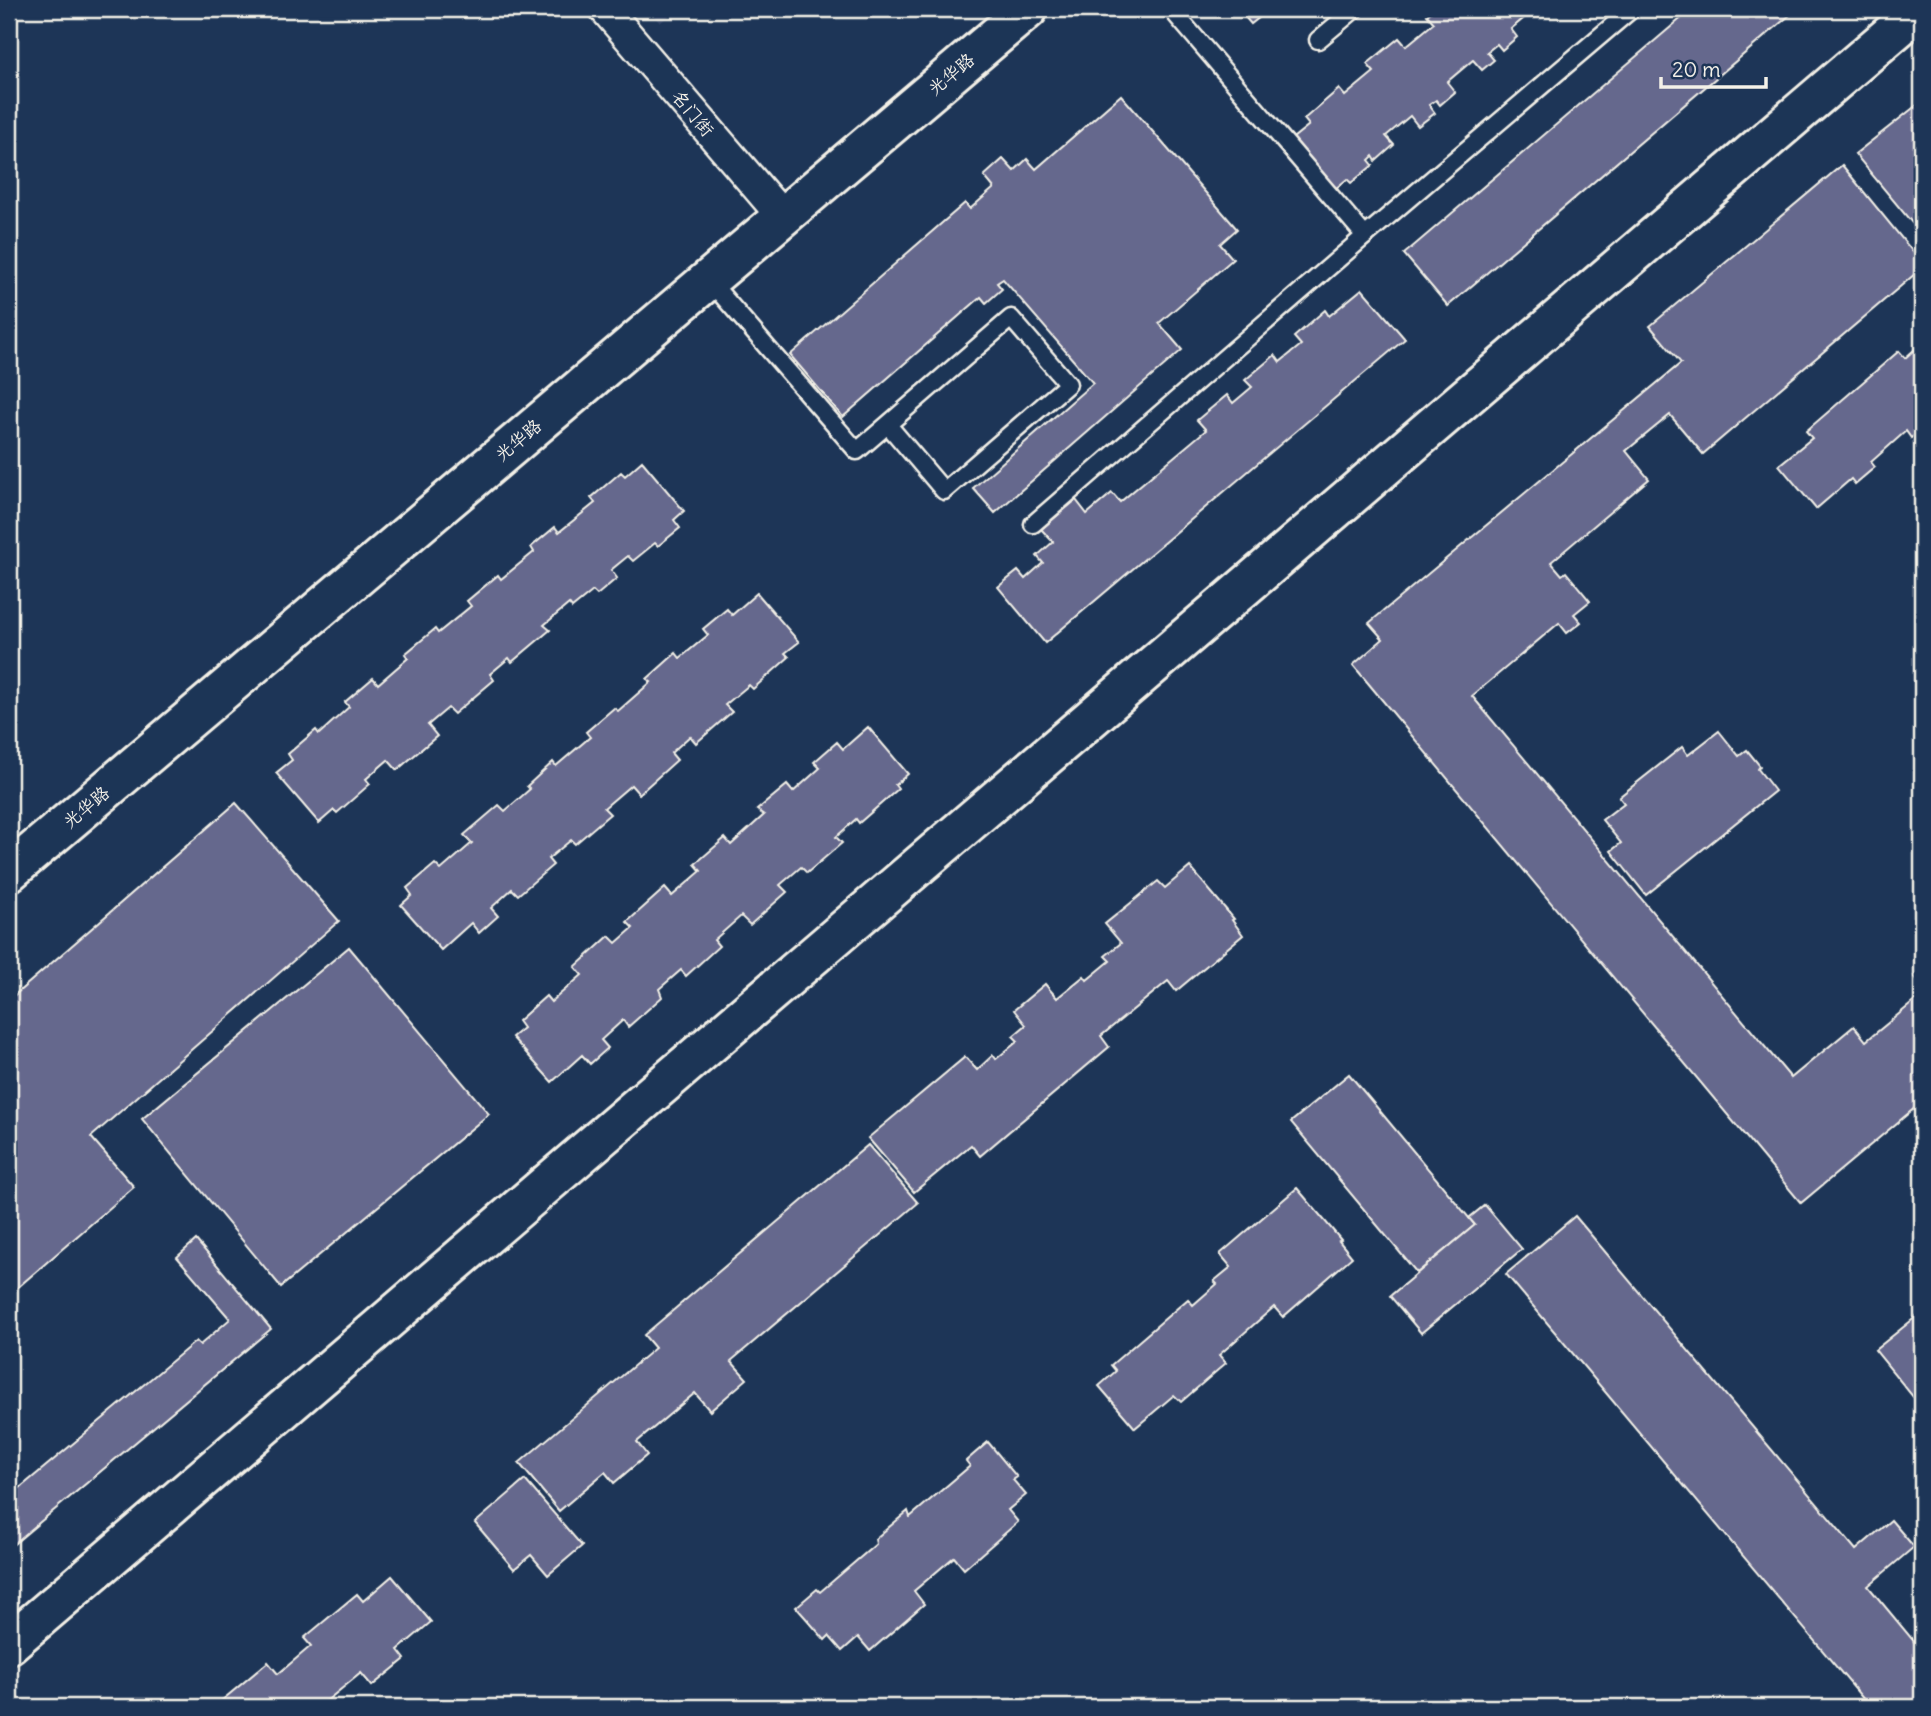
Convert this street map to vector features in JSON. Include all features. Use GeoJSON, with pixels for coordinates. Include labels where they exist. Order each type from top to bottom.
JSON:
{"type":"FeatureCollection","features":[{"type":"Feature","properties":{"kind":"street","name":"名门街"},"geometry":{"type":"LineString","coordinates":[[605,9],[782,216]]}},
{"type":"Feature","properties":{"kind":"street","name":"光华路"},"geometry":{"type":"LineString","coordinates":[[9,872],[1028,9]]}},
{"type":"Feature","properties":{"kind":"street"},"geometry":{"type":"LineString","coordinates":[[9,1644],[1920,9]]}},
{"type":"Feature","properties":{"kind":"lane"},"geometry":{"type":"LineString","coordinates":[[1171,9],[1366,235]]}},
{"type":"Feature","properties":{"kind":"lane"},"geometry":{"type":"LineString","coordinates":[[1318,40],[1355,9]]}},
{"type":"Feature","properties":{"kind":"lane"},"geometry":{"type":"LineString","coordinates":[[1033,524],[1632,9]]}},
{"type":"Feature","properties":{"kind":"lane"},"geometry":{"type":"LineString","coordinates":[[708,279],[857,451],[1011,318],[1068,384],[944,491],[888,425]]}},
{"type":"Feature","properties":{"kind":"shaded area"},"geometry":{"type":"Polygon","coordinates":[[[648,9],[677,9],[660,23],[648,9]]]}},
{"type":"Feature","properties":{"kind":"building"},"geometry":{"type":"Polygon","coordinates":[[[1238,9],[1270,9],[1251,24],[1238,9]]]}},
{"type":"Feature","properties":{"kind":"building"},"geometry":{"type":"Polygon","coordinates":[[[1435,9],[1535,9],[1511,29],[1517,37],[1502,50],[1497,44],[1487,52],[1494,60],[1482,70],[1473,60],[1447,82],[1455,92],[1440,105],[1436,100],[1429,105],[1435,113],[1418,126],[1410,116],[1386,136],[1394,145],[1376,161],[1373,156],[1369,160],[1373,165],[1351,183],[1347,179],[1335,189],[1293,138],[1309,125],[1304,119],[1339,89],[1345,96],[1374,72],[1367,64],[1399,38],[1406,46],[1434,23],[1427,15],[1435,9]]]}},
{"type":"Feature","properties":{"kind":"building"},"geometry":{"type":"Polygon","coordinates":[[[1537,9],[1552,9],[1543,16],[1537,9]]]}},
{"type":"Feature","properties":{"kind":"building"},"geometry":{"type":"Polygon","coordinates":[[[1692,9],[1797,9],[1448,306],[1404,254],[1692,9]]]}},
{"type":"Feature","properties":{"kind":"building"},"geometry":{"type":"Polygon","coordinates":[[[1121,95],[1237,229],[1220,244],[1233,259],[1159,323],[1182,350],[995,513],[973,488],[1093,383],[1003,279],[997,283],[1002,289],[986,303],[981,297],[843,417],[790,355],[965,203],[970,209],[994,188],[984,176],[1003,159],[1014,171],[1027,159],[1036,169],[1121,95]]]}},
{"type":"Feature","properties":{"kind":"building"},"geometry":{"type":"Polygon","coordinates":[[[1922,101],[1922,235],[1855,154],[1922,101]]]}},
{"type":"Feature","properties":{"kind":"building"},"geometry":{"type":"Polygon","coordinates":[[[1842,165],[1922,263],[1922,268],[1703,454],[1670,415],[1626,451],[1649,479],[1551,562],[1562,575],[1566,572],[1590,601],[1574,614],[1581,622],[1567,633],[1559,623],[1472,696],[1791,1078],[1854,1026],[1866,1041],[1922,995],[1922,1102],[1801,1203],[1353,665],[1383,639],[1369,623],[1681,363],[1650,326],[1842,165]]]}},
{"type":"Feature","properties":{"kind":"building"},"geometry":{"type":"Polygon","coordinates":[[[1362,289],[1405,339],[1045,643],[998,587],[1018,571],[1025,579],[1043,563],[1037,556],[1053,542],[1041,529],[1076,500],[1087,514],[1112,493],[1120,502],[1206,430],[1197,420],[1227,395],[1233,403],[1252,387],[1245,380],[1275,355],[1280,362],[1301,345],[1294,337],[1325,310],[1329,316],[1362,289]]]}},
{"type":"Feature","properties":{"kind":"building"},"geometry":{"type":"Polygon","coordinates":[[[1922,343],[1922,429],[1911,438],[1906,431],[1871,462],[1875,467],[1855,484],[1851,479],[1816,509],[1779,465],[1812,438],[1806,431],[1899,351],[1905,358],[1922,343]]]}},
{"type":"Feature","properties":{"kind":"building"},"geometry":{"type":"Polygon","coordinates":[[[642,461],[684,511],[674,520],[680,528],[633,561],[628,556],[611,570],[617,578],[597,595],[593,591],[572,608],[569,604],[544,625],[550,630],[512,662],[509,658],[490,674],[494,680],[454,714],[448,708],[428,725],[437,736],[397,770],[388,760],[366,779],[370,784],[337,813],[334,810],[319,823],[276,773],[292,760],[288,754],[316,730],[319,734],[349,707],[345,702],[373,678],[378,684],[408,658],[405,654],[435,629],[438,633],[471,606],[467,601],[498,575],[501,579],[534,552],[531,547],[555,527],[559,532],[595,503],[591,498],[621,472],[625,476],[642,461]]]}},
{"type":"Feature","properties":{"kind":"building"},"geometry":{"type":"Polygon","coordinates":[[[757,593],[799,642],[785,653],[789,657],[753,689],[749,685],[725,705],[732,712],[696,743],[690,736],[671,753],[677,760],[639,794],[631,785],[604,808],[610,814],[575,844],[571,840],[548,859],[553,865],[518,895],[512,889],[491,908],[498,916],[479,933],[471,923],[441,950],[401,905],[412,895],[407,888],[435,864],[441,870],[472,843],[464,835],[499,805],[505,811],[530,789],[527,786],[553,762],[556,766],[590,737],[586,732],[614,708],[618,711],[651,682],[647,679],[676,653],[680,658],[708,635],[703,629],[727,609],[732,615],[757,593]]]}},
{"type":"Feature","properties":{"kind":"building"},"geometry":{"type":"Polygon","coordinates":[[[868,727],[908,774],[895,785],[898,789],[859,823],[856,819],[836,837],[842,843],[807,873],[801,867],[780,885],[787,892],[750,925],[741,916],[714,940],[719,946],[686,976],[681,970],[659,989],[662,997],[628,1027],[623,1020],[601,1040],[608,1048],[590,1064],[582,1055],[552,1082],[512,1037],[523,1028],[518,1021],[546,996],[551,1002],[582,975],[575,967],[609,936],[616,943],[633,928],[627,922],[665,888],[672,896],[701,871],[695,864],[725,838],[731,845],[764,815],[757,810],[787,785],[793,792],[820,768],[814,762],[837,742],[843,749],[868,727]]]}},
{"type":"Feature","properties":{"kind":"building"},"geometry":{"type":"Polygon","coordinates":[[[1719,731],[1739,756],[1747,750],[1775,791],[1646,895],[1611,851],[1621,843],[1602,820],[1624,803],[1619,797],[1682,747],[1688,755],[1719,731]]]}},
{"type":"Feature","properties":{"kind":"building"},"geometry":{"type":"Polygon","coordinates":[[[236,803],[339,921],[91,1137],[134,1187],[9,1295],[9,1000],[236,803]]]}},
{"type":"Feature","properties":{"kind":"building"},"geometry":{"type":"Polygon","coordinates":[[[1190,867],[1234,919],[1232,920],[1243,935],[1176,991],[1168,981],[1101,1036],[1109,1047],[980,1156],[971,1145],[914,1192],[868,1138],[965,1057],[977,1070],[993,1055],[996,1059],[1018,1041],[1013,1036],[1026,1025],[1014,1010],[1045,984],[1057,998],[1084,976],[1087,980],[1110,961],[1105,956],[1121,943],[1105,924],[1158,881],[1165,888],[1190,867]]]}},
{"type":"Feature","properties":{"kind":"building"},"geometry":{"type":"Polygon","coordinates":[[[349,947],[489,1114],[281,1287],[142,1119],[349,947]]]}},
{"type":"Feature","properties":{"kind":"building"},"geometry":{"type":"Polygon","coordinates":[[[1922,970],[1922,986],[1914,976],[1922,970]]]}},
{"type":"Feature","properties":{"kind":"building"},"geometry":{"type":"Polygon","coordinates":[[[1349,1074],[1475,1225],[1417,1273],[1291,1122],[1349,1074]]]}},
{"type":"Feature","properties":{"kind":"building"},"geometry":{"type":"Polygon","coordinates":[[[868,1145],[918,1203],[731,1361],[747,1379],[710,1411],[695,1393],[637,1442],[647,1455],[614,1483],[605,1472],[559,1511],[519,1463],[655,1348],[644,1335],[868,1145]]]}},
{"type":"Feature","properties":{"kind":"building"},"geometry":{"type":"Polygon","coordinates":[[[1297,1188],[1352,1257],[1283,1317],[1274,1307],[1219,1355],[1226,1363],[1181,1402],[1174,1395],[1135,1428],[1099,1386],[1116,1371],[1111,1365],[1188,1299],[1193,1305],[1217,1284],[1214,1281],[1231,1267],[1220,1254],[1297,1188]]]}},
{"type":"Feature","properties":{"kind":"building"},"geometry":{"type":"Polygon","coordinates":[[[1485,1205],[1522,1249],[1421,1333],[1390,1296],[1475,1225],[1469,1218],[1485,1205]]]}},
{"type":"Feature","properties":{"kind":"building"},"geometry":{"type":"Polygon","coordinates":[[[1575,1216],[1856,1550],[1891,1520],[1914,1547],[1868,1586],[1922,1651],[1922,1707],[1870,1707],[1506,1274],[1575,1216]]]}},
{"type":"Feature","properties":{"kind":"building"},"geometry":{"type":"Polygon","coordinates":[[[196,1240],[271,1329],[9,1548],[9,1497],[196,1341],[200,1345],[230,1319],[177,1257],[196,1240]]]}},
{"type":"Feature","properties":{"kind":"building"},"geometry":{"type":"Polygon","coordinates":[[[1922,1312],[1922,1408],[1875,1350],[1922,1312]]]}},
{"type":"Feature","properties":{"kind":"building"},"geometry":{"type":"Polygon","coordinates":[[[988,1442],[1017,1477],[1013,1480],[1026,1495],[1008,1510],[1018,1522],[964,1569],[954,1557],[914,1591],[924,1604],[870,1651],[858,1637],[842,1651],[829,1636],[825,1640],[796,1607],[817,1589],[820,1592],[876,1544],[875,1539],[908,1511],[910,1517],[970,1466],[966,1461],[988,1442]]]}},
{"type":"Feature","properties":{"kind":"building"},"geometry":{"type":"Polygon","coordinates":[[[525,1480],[582,1546],[548,1575],[531,1555],[514,1569],[475,1523],[525,1480]]]}},
{"type":"Feature","properties":{"kind":"building"},"geometry":{"type":"Polygon","coordinates":[[[392,1576],[431,1622],[398,1650],[405,1659],[372,1686],[361,1673],[319,1707],[214,1707],[268,1662],[278,1674],[311,1646],[304,1638],[357,1594],[363,1601],[392,1576]]]}}]}
